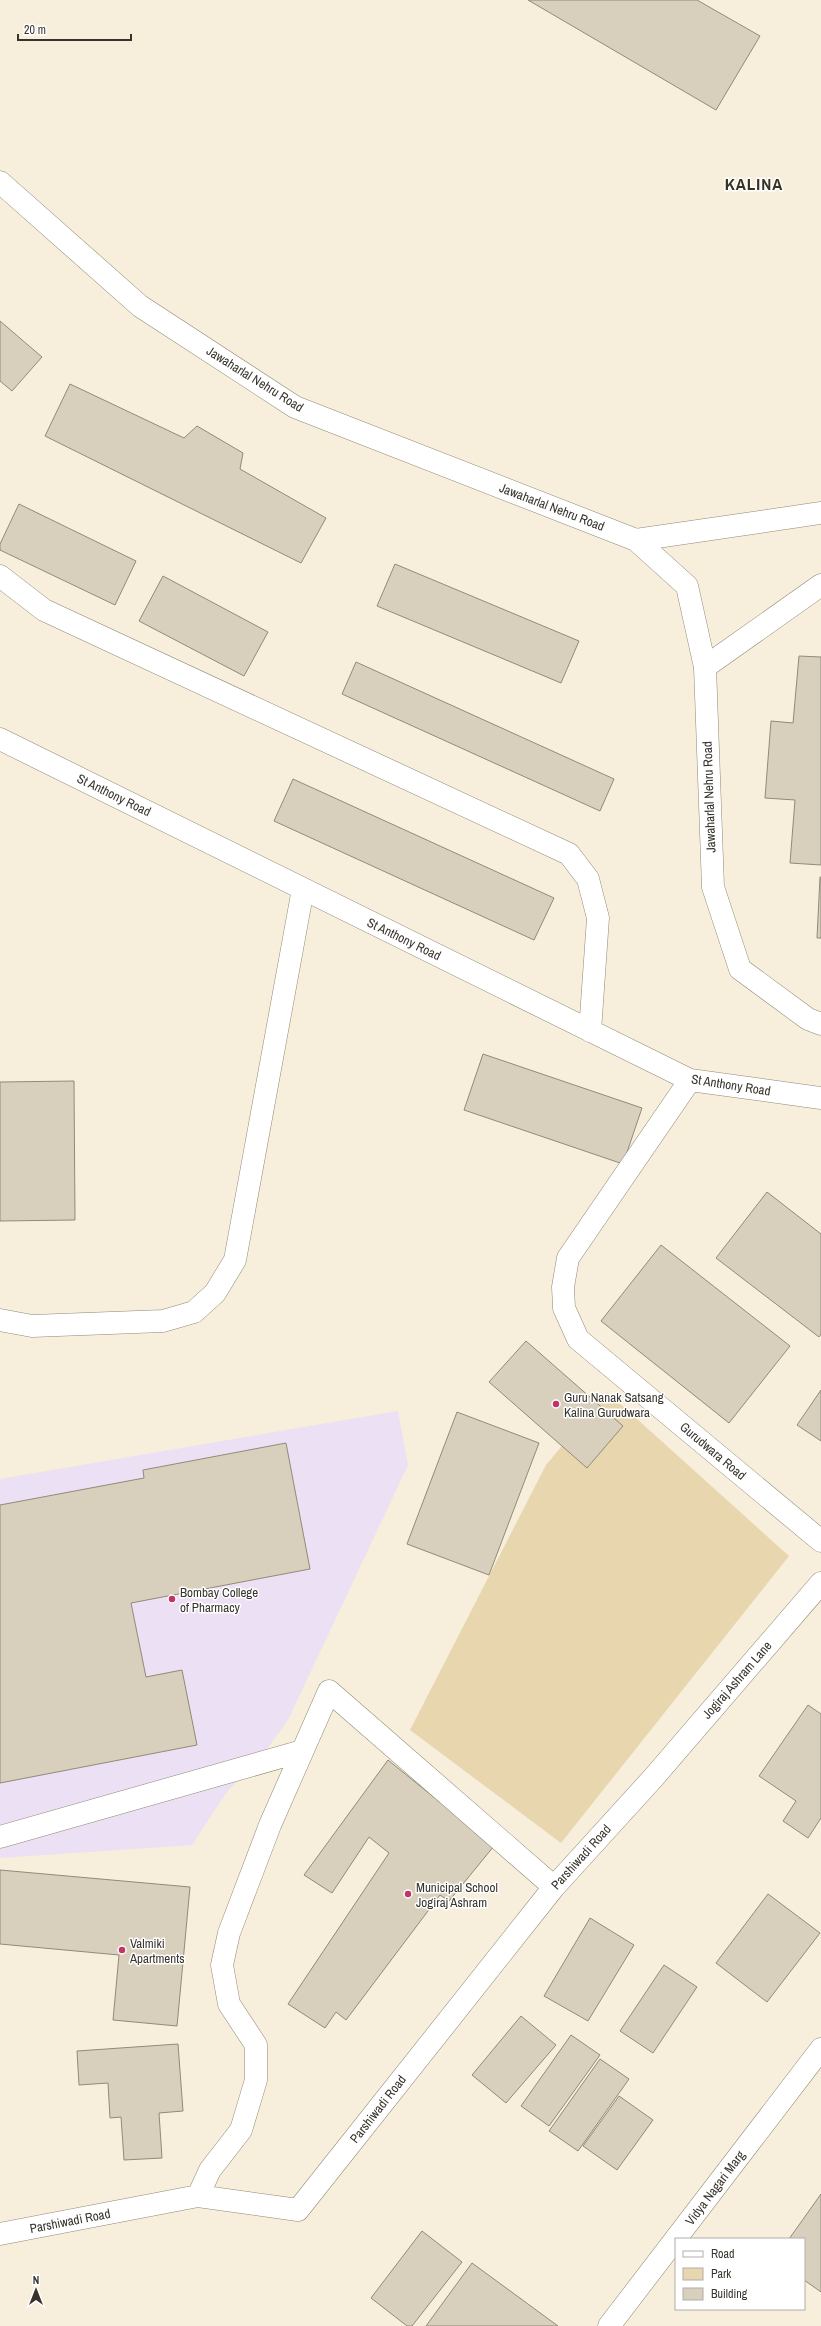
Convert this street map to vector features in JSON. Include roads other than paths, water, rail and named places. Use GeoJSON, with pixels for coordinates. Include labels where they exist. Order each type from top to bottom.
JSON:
{"type":"FeatureCollection","features":[{"type":"Feature","properties":{"kind":"street","name":"Jawaharlal Nehru Road"},"geometry":{"type":"LineString","coordinates":[[0,182],[140,306],[295,407],[636,540],[687,586],[705,667],[713,887],[715,894],[740,970],[808,1019],[821,1024]]}},
{"type":"Feature","properties":{"kind":"street"},"geometry":{"type":"LineString","coordinates":[[636,540],[821,513]]}},
{"type":"Feature","properties":{"kind":"street"},"geometry":{"type":"LineString","coordinates":[[0,576],[44,610],[569,854],[588,880],[598,918],[590,1031]]}},
{"type":"Feature","properties":{"kind":"street"},"geometry":{"type":"LineString","coordinates":[[705,667],[821,585]]}},
{"type":"Feature","properties":{"kind":"street","name":"St Anthony Road"},"geometry":{"type":"LineString","coordinates":[[1,741],[690,1080],[821,1098]]}},
{"type":"Feature","properties":{"kind":"street"},"geometry":{"type":"LineString","coordinates":[[0,1320],[32,1326],[163,1321],[194,1312],[214,1293],[235,1260],[303,890]]}},
{"type":"Feature","properties":{"kind":"street","name":"Gurudwara Road"},"geometry":{"type":"LineString","coordinates":[[690,1080],[568,1258],[563,1287],[564,1308],[578,1339],[821,1541]]}},
{"type":"Feature","properties":{"kind":"street","name":"Jogiraj Ashram Lane"},"geometry":{"type":"LineString","coordinates":[[654,1777],[821,1583]]}},
{"type":"Feature","properties":{"kind":"street"},"geometry":{"type":"LineString","coordinates":[[198,2196],[210,2170],[241,2130],[256,2080],[256,2045],[229,2004],[222,1965],[229,1933],[302,1751],[329,1691],[554,1887]]}},
{"type":"Feature","properties":{"kind":"street"},"geometry":{"type":"LineString","coordinates":[[0,1837],[302,1751]]}},
{"type":"Feature","properties":{"kind":"street","name":"Parshiwadi Road"},"geometry":{"type":"LineString","coordinates":[[0,2234],[198,2196],[298,2210],[554,1887],[654,1777]]}},
{"type":"Feature","properties":{"kind":"street","name":"Vidya Nagari Marg"},"geometry":{"type":"LineString","coordinates":[[677,2238],[821,2049]]}},
{"type":"Feature","properties":{"kind":"street","name":"Vidya Nagari Marg"},"geometry":{"type":"LineString","coordinates":[[610,2326],[675,2241]]}},
{"type":"Feature","properties":{"kind":"place","name":"Guru Nanak Satsang Kalina Gurudwara"},"geometry":{"type":"Point","coordinates":[556,1404]}},
{"type":"Feature","properties":{"kind":"place","name":"Bombay College of Pharmacy"},"geometry":{"type":"Point","coordinates":[172,1599]}},
{"type":"Feature","properties":{"kind":"place","name":"Municipal School Jogiraj Ashram"},"geometry":{"type":"Point","coordinates":[408,1894]}},
{"type":"Feature","properties":{"kind":"place","name":"Valmiki Apartments"},"geometry":{"type":"Point","coordinates":[122,1950]}},
{"type":"Feature","properties":{"kind":"district","name":"KALINA"},"geometry":{"type":"Point","coordinates":[754,183]}}]}
